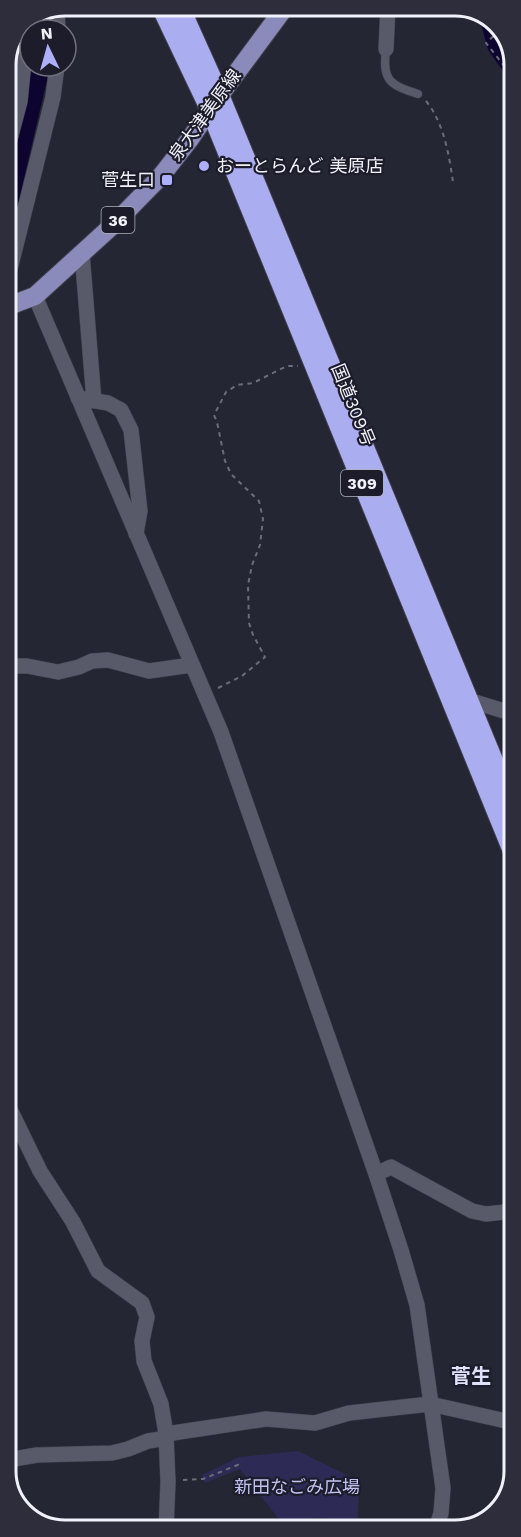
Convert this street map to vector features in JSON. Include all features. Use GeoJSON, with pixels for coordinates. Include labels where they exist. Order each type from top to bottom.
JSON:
{"type":"FeatureCollection","features":[{"type":"Feature","properties":{"kind":"highway","name":"国道309号"},"geometry":{"type":"LineString","coordinates":[[165,16],[210,111],[315,367],[461,702],[504,789]]}},
{"type":"Feature","properties":{"kind":"highway","name":"国道309号"},"geometry":{"type":"LineString","coordinates":[[185,16],[220,95],[461,702],[504,827]]}},
{"type":"Feature","properties":{"kind":"main road","name":"泉大津美原線"},"geometry":{"type":"LineString","coordinates":[[16,301],[35,296],[113,225],[161,176],[278,17]]}},
{"type":"Feature","properties":{"kind":"street"},"geometry":{"type":"LineString","coordinates":[[386,49],[387,17]]}},
{"type":"Feature","properties":{"kind":"street"},"geometry":{"type":"LineString","coordinates":[[16,115],[22,78]]}},
{"type":"Feature","properties":{"kind":"street"},"geometry":{"type":"LineString","coordinates":[[16,245],[53,97],[55,78]]}},
{"type":"Feature","properties":{"kind":"street"},"geometry":{"type":"LineString","coordinates":[[82,253],[94,401]]}},
{"type":"Feature","properties":{"kind":"street"},"geometry":{"type":"LineString","coordinates":[[35,296],[221,732],[376,1174],[417,1305],[443,1488],[439,1520]]}},
{"type":"Feature","properties":{"kind":"street"},"geometry":{"type":"LineString","coordinates":[[78,398],[108,403],[121,410],[131,430],[140,511],[136,534]]}},
{"type":"Feature","properties":{"kind":"street"},"geometry":{"type":"LineString","coordinates":[[16,666],[58,672],[100,660],[149,671],[192,665]]}},
{"type":"Feature","properties":{"kind":"street"},"geometry":{"type":"LineString","coordinates":[[461,702],[504,712]]}},
{"type":"Feature","properties":{"kind":"street"},"geometry":{"type":"LineString","coordinates":[[16,1120],[40,1171],[73,1222],[98,1271],[142,1303],[147,1317],[142,1341],[144,1362],[161,1404],[167,1436],[166,1520]]}},
{"type":"Feature","properties":{"kind":"street"},"geometry":{"type":"LineString","coordinates":[[376,1174],[391,1167],[472,1211],[486,1214],[504,1212]]}},
{"type":"Feature","properties":{"kind":"street"},"geometry":{"type":"LineString","coordinates":[[16,1459],[37,1455],[112,1454],[167,1436],[266,1419],[315,1423],[349,1413],[430,1404],[504,1421]]}},
{"type":"Feature","properties":{"kind":"lane"},"geometry":{"type":"LineString","coordinates":[[386,49],[384,64],[392,84],[418,94]]}},
{"type":"Feature","properties":{"kind":"path"},"geometry":{"type":"LineString","coordinates":[[494,36],[486,43],[504,66]]}},
{"type":"Feature","properties":{"kind":"path"},"geometry":{"type":"LineString","coordinates":[[418,94],[432,110],[440,127],[449,156],[453,182]]}},
{"type":"Feature","properties":{"kind":"path"},"geometry":{"type":"LineString","coordinates":[[205,694],[242,676],[265,657],[249,623],[248,585],[252,565],[260,545],[263,519],[259,501],[231,474],[225,461],[218,422],[214,416],[226,392],[237,385],[253,383],[287,366],[315,367]]}},
{"type":"Feature","properties":{"kind":"path"},"geometry":{"type":"LineString","coordinates":[[168,1482],[204,1479],[240,1464]]}},
{"type":"Feature","properties":{"kind":"green space","name":"新田なごみ広場"},"geometry":{"type":"Polygon","coordinates":[[[298,1451],[351,1477],[359,1491],[357,1520],[313,1518],[280,1520],[240,1469],[205,1483],[202,1475],[239,1457],[298,1451]]]}},
{"type":"Feature","properties":{"kind":"waterway"},"geometry":{"type":"LineString","coordinates":[[496,39],[502,51]]}},
{"type":"Feature","properties":{"kind":"waterway"},"geometry":{"type":"LineString","coordinates":[[16,164],[36,78]]}},
{"type":"Feature","properties":{"kind":"place","name":"おーとらんど 美原店"},"geometry":{"type":"Point","coordinates":[204,166]}},
{"type":"Feature","properties":{"kind":"place","name":"菅生口"},"geometry":{"type":"Point","coordinates":[167,180]}},
{"type":"Feature","properties":{"kind":"district","name":"菅生"},"geometry":{"type":"Point","coordinates":[471,1376]}}]}
